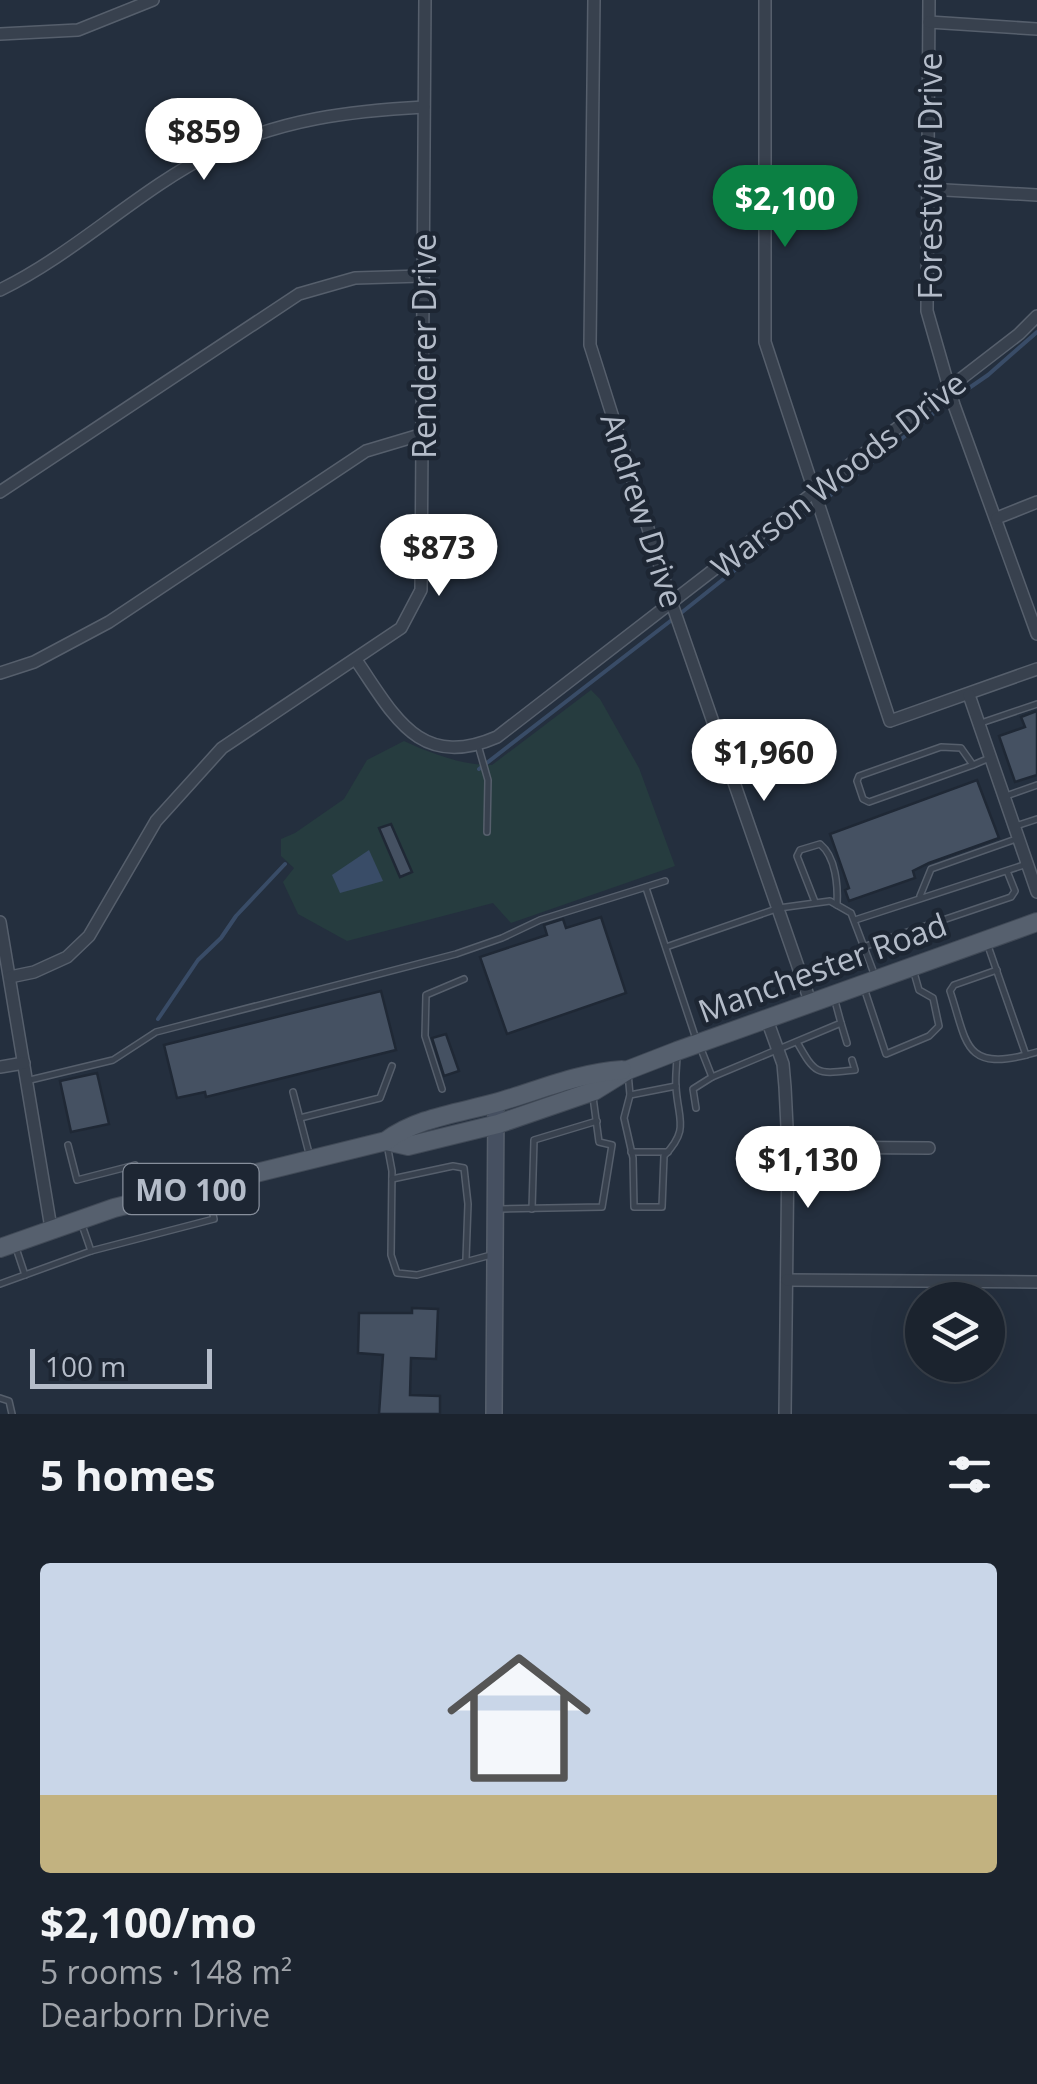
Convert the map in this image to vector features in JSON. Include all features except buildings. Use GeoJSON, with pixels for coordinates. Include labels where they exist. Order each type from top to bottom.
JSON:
{"type":"FeatureCollection","features":[{"type":"Feature","properties":{"kind":"main road","name":"Manchester Road"},"geometry":{"type":"LineString","coordinates":[[386,1141],[408,1146],[498,1124],[591,1092],[628,1070],[677,1050],[1037,922]]}},
{"type":"Feature","properties":{"kind":"main road","name":"Manchester Road"},"geometry":{"type":"LineString","coordinates":[[7,1245],[80,1219],[386,1141],[403,1128],[496,1103],[588,1072],[628,1070]]}},
{"type":"Feature","properties":{"kind":"street"},"geometry":{"type":"LineString","coordinates":[[0,34],[78,30],[153,0]]}},
{"type":"Feature","properties":{"kind":"street","name":"Renderer Drive"},"geometry":{"type":"LineString","coordinates":[[10,977],[34,972],[67,957],[88,936],[156,820],[222,748],[401,628],[420,590],[425,0]]}},
{"type":"Feature","properties":{"kind":"street","name":"Andrew Drive"},"geometry":{"type":"LineString","coordinates":[[594,0],[590,345],[675,611],[810,1002]]}},
{"type":"Feature","properties":{"kind":"street"},"geometry":{"type":"LineString","coordinates":[[764,0],[764,342],[890,721],[1037,669]]}},
{"type":"Feature","properties":{"kind":"street","name":"Forestview Drive"},"geometry":{"type":"LineString","coordinates":[[929,0],[927,311],[951,395],[1037,634]]}},
{"type":"Feature","properties":{"kind":"street"},"geometry":{"type":"LineString","coordinates":[[930,22],[1037,29]]}},
{"type":"Feature","properties":{"kind":"street"},"geometry":{"type":"LineString","coordinates":[[0,290],[214,152],[291,123],[343,111],[424,106]]}},
{"type":"Feature","properties":{"kind":"street"},"geometry":{"type":"LineString","coordinates":[[927,189],[1037,196]]}},
{"type":"Feature","properties":{"kind":"street"},"geometry":{"type":"LineString","coordinates":[[0,492],[299,294],[355,278],[422,276]]}},
{"type":"Feature","properties":{"kind":"street","name":"Warson Woods Drive"},"geometry":{"type":"LineString","coordinates":[[478,745],[497,737],[675,611],[815,495],[951,395],[1037,316]]}},
{"type":"Feature","properties":{"kind":"street"},"geometry":{"type":"LineString","coordinates":[[0,673],[34,662],[109,622],[366,451],[424,434]]}},
{"type":"Feature","properties":{"kind":"street"},"geometry":{"type":"LineString","coordinates":[[998,518],[1037,502]]}},
{"type":"Feature","properties":{"kind":"street"},"geometry":{"type":"LineString","coordinates":[[356,660],[401,726],[442,748],[478,745]]}},
{"type":"Feature","properties":{"kind":"street"},"geometry":{"type":"LineString","coordinates":[[969,695],[1016,833],[1030,858],[1036,886]]}},
{"type":"Feature","properties":{"kind":"street"},"geometry":{"type":"LineString","coordinates":[[0,922],[51,1228]]}},
{"type":"Feature","properties":{"kind":"street"},"geometry":{"type":"LineString","coordinates":[[766,1018],[786,1087],[785,1414]]}},
{"type":"Feature","properties":{"kind":"street"},"geometry":{"type":"LineString","coordinates":[[0,1066],[24,1063]]}},
{"type":"Feature","properties":{"kind":"street"},"geometry":{"type":"LineString","coordinates":[[494,1414],[496,1103]]}},
{"type":"Feature","properties":{"kind":"street"},"geometry":{"type":"LineString","coordinates":[[788,1146],[929,1148]]}},
{"type":"Feature","properties":{"kind":"street"},"geometry":{"type":"LineString","coordinates":[[787,1280],[1037,1282]]}},
{"type":"Feature","properties":{"kind":"lane"},"geometry":{"type":"LineString","coordinates":[[978,724],[1037,704]]}},
{"type":"Feature","properties":{"kind":"lane"},"geometry":{"type":"LineString","coordinates":[[478,745],[488,780],[487,832]]}},
{"type":"Feature","properties":{"kind":"lane"},"geometry":{"type":"LineString","coordinates":[[973,765],[961,748],[941,747],[860,776],[857,782],[864,799],[870,802],[973,765],[990,758]]}},
{"type":"Feature","properties":{"kind":"lane"},"geometry":{"type":"LineString","coordinates":[[1003,797],[1037,785]]}},
{"type":"Feature","properties":{"kind":"lane"},"geometry":{"type":"LineString","coordinates":[[920,897],[932,869],[1016,833],[1037,819]]}},
{"type":"Feature","properties":{"kind":"lane"},"geometry":{"type":"LineString","coordinates":[[815,902],[796,856],[800,850],[820,844],[828,849],[838,888],[837,905]]}},
{"type":"Feature","properties":{"kind":"lane"},"geometry":{"type":"LineString","coordinates":[[854,920],[1008,871],[1030,858]]}},
{"type":"Feature","properties":{"kind":"lane"},"geometry":{"type":"LineString","coordinates":[[864,946],[1011,897],[1014,891],[1008,871]]}},
{"type":"Feature","properties":{"kind":"lane"},"geometry":{"type":"LineString","coordinates":[[27,1080],[113,1060],[156,1032],[456,954],[540,920],[665,881]]}},
{"type":"Feature","properties":{"kind":"lane"},"geometry":{"type":"LineString","coordinates":[[645,887],[712,1077]]}},
{"type":"Feature","properties":{"kind":"lane"},"geometry":{"type":"LineString","coordinates":[[666,947],[779,908],[830,901],[851,913],[864,946],[886,1054],[929,1036],[939,1026],[933,998],[919,990],[911,966]]}},
{"type":"Feature","properties":{"kind":"lane"},"geometry":{"type":"LineString","coordinates":[[986,940],[1026,1055]]}},
{"type":"Feature","properties":{"kind":"lane"},"geometry":{"type":"LineString","coordinates":[[997,970],[954,985],[950,991],[972,1052],[982,1059],[996,1060],[1037,1052]]}},
{"type":"Feature","properties":{"kind":"lane"},"geometry":{"type":"LineString","coordinates":[[442,1089],[425,1036],[426,995],[464,979]]}},
{"type":"Feature","properties":{"kind":"lane"},"geometry":{"type":"LineString","coordinates":[[832,994],[847,1043]]}},
{"type":"Feature","properties":{"kind":"lane"},"geometry":{"type":"LineString","coordinates":[[696,1108],[694,1089],[712,1077],[841,1023]]}},
{"type":"Feature","properties":{"kind":"lane"},"geometry":{"type":"LineString","coordinates":[[797,1042],[812,1070],[822,1074],[855,1070],[852,1060]]}},
{"type":"Feature","properties":{"kind":"lane"},"geometry":{"type":"LineString","coordinates":[[628,1070],[630,1095],[624,1118],[631,1152],[634,1206],[662,1208],[664,1156],[675,1144],[682,1126],[676,1086],[677,1050]]}},
{"type":"Feature","properties":{"kind":"lane"},"geometry":{"type":"LineString","coordinates":[[300,1118],[380,1098],[392,1066]]}},
{"type":"Feature","properties":{"kind":"lane"},"geometry":{"type":"LineString","coordinates":[[630,1095],[676,1086]]}},
{"type":"Feature","properties":{"kind":"lane"},"geometry":{"type":"LineString","coordinates":[[293,1092],[311,1160]]}},
{"type":"Feature","properties":{"kind":"lane"},"geometry":{"type":"LineString","coordinates":[[498,1209],[602,1208],[612,1144],[598,1142],[591,1092]]}},
{"type":"Feature","properties":{"kind":"lane"},"geometry":{"type":"LineString","coordinates":[[532,1209],[534,1140],[597,1121]]}},
{"type":"Feature","properties":{"kind":"lane"},"geometry":{"type":"LineString","coordinates":[[386,1141],[392,1179],[391,1255],[397,1273],[417,1275],[466,1259],[497,1254]]}},
{"type":"Feature","properties":{"kind":"lane"},"geometry":{"type":"LineString","coordinates":[[68,1145],[78,1180],[135,1164]]}},
{"type":"Feature","properties":{"kind":"lane"},"geometry":{"type":"LineString","coordinates":[[631,1152],[668,1152]]}},
{"type":"Feature","properties":{"kind":"lane"},"geometry":{"type":"LineString","coordinates":[[392,1179],[453,1166],[464,1168],[468,1204],[466,1259]]}},
{"type":"Feature","properties":{"kind":"lane"},"geometry":{"type":"LineString","coordinates":[[0,1284],[91,1251],[214,1219],[206,1185]]}},
{"type":"Feature","properties":{"kind":"lane"},"geometry":{"type":"LineString","coordinates":[[80,1219],[91,1251]]}},
{"type":"Feature","properties":{"kind":"lane"},"geometry":{"type":"LineString","coordinates":[[7,1245],[25,1274]]}},
{"type":"Feature","properties":{"kind":"lane"},"geometry":{"type":"LineString","coordinates":[[0,1398],[9,1401],[12,1414]]}},
{"type":"Feature","properties":{"kind":"green space"},"geometry":{"type":"Polygon","coordinates":[[[591,690],[639,768],[675,866],[511,923],[493,903],[347,941],[298,914],[283,882],[294,868],[281,856],[281,839],[344,799],[367,760],[404,741],[447,758],[492,765],[591,690]]]}},
{"type":"Feature","properties":{"kind":"water"},"geometry":{"type":"Polygon","coordinates":[[[369,850],[383,881],[340,893],[332,875],[369,850]]]}},
{"type":"Feature","properties":{"kind":"waterway"},"geometry":{"type":"LineString","coordinates":[[956,397],[1037,332]]}},
{"type":"Feature","properties":{"kind":"waterway"},"geometry":{"type":"LineString","coordinates":[[822,502],[948,402]]}},
{"type":"Feature","properties":{"kind":"waterway"},"geometry":{"type":"LineString","coordinates":[[681,613],[814,507]]}},
{"type":"Feature","properties":{"kind":"waterway"},"geometry":{"type":"LineString","coordinates":[[479,769],[673,619]]}},
{"type":"Feature","properties":{"kind":"waterway"},"geometry":{"type":"LineString","coordinates":[[158,1019],[198,960],[285,864]]}}]}
